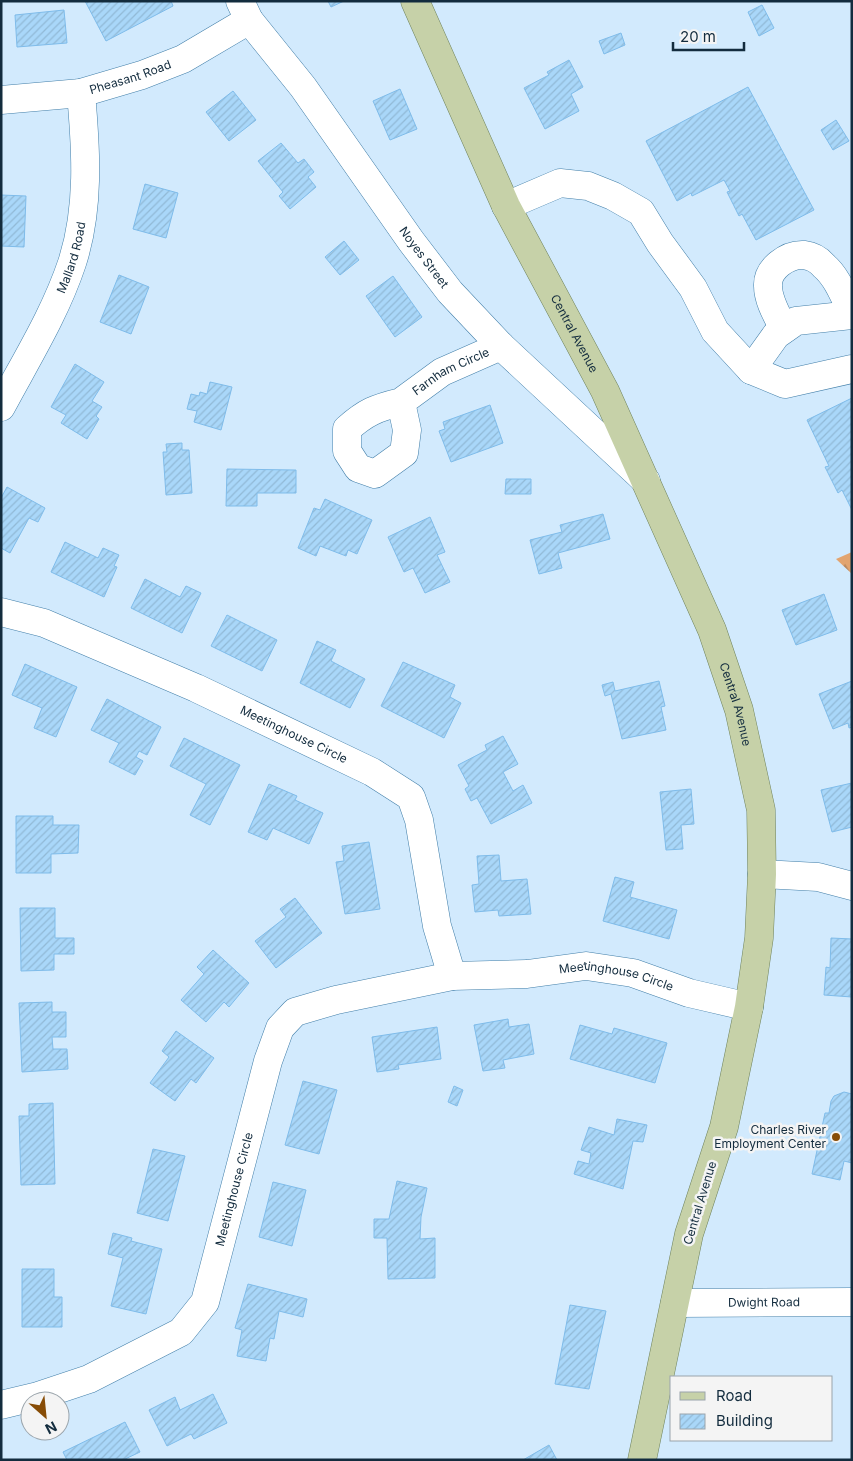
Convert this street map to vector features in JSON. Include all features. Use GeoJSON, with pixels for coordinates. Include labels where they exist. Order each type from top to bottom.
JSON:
{"type":"FeatureCollection","features":[{"type":"Feature","properties":{"kind":"main road","name":"Central Avenue"},"geometry":{"type":"LineString","coordinates":[[415,1],[506,206],[605,391],[712,630],[739,710],[761,810],[762,874],[759,938],[749,1007],[724,1127],[689,1234],[642,1460]]}},
{"type":"Feature","properties":{"kind":"street","name":"Pheasant Road"},"geometry":{"type":"LineString","coordinates":[[1,100],[81,93],[142,75],[183,59],[245,11]]}},
{"type":"Feature","properties":{"kind":"street","name":"Noyes Street"},"geometry":{"type":"LineString","coordinates":[[245,11],[303,87],[411,241],[445,284],[501,346],[646,481]]}},
{"type":"Feature","properties":{"kind":"street","name":"Mallard Road"},"geometry":{"type":"LineString","coordinates":[[1,407],[51,313],[72,262],[81,222],[85,184],[86,140],[81,93]]}},
{"type":"Feature","properties":{"kind":"street"},"geometry":{"type":"LineString","coordinates":[[506,206],[560,182],[588,186],[613,196],[641,212],[660,243],[693,288],[715,331],[751,370],[785,384],[852,369]]}},
{"type":"Feature","properties":{"kind":"street"},"geometry":{"type":"LineString","coordinates":[[751,370],[776,335],[796,321],[852,313],[841,290],[825,266],[814,258],[803,255],[791,258],[778,264],[770,274],[768,287],[771,302],[784,329]]}},
{"type":"Feature","properties":{"kind":"street","name":"Farnham Circle"},"geometry":{"type":"LineString","coordinates":[[401,402],[442,372],[501,346]]}},
{"type":"Feature","properties":{"kind":"street","name":"Meetinghouse Circle"},"geometry":{"type":"LineString","coordinates":[[1,612],[44,623],[196,688],[372,772],[411,797],[419,820],[437,926],[452,976]]}},
{"type":"Feature","properties":{"kind":"street"},"geometry":{"type":"LineString","coordinates":[[762,874],[818,877],[852,886]]}},
{"type":"Feature","properties":{"kind":"street","name":"Meetinghouse Circle"},"geometry":{"type":"LineString","coordinates":[[1,1405],[38,1396],[89,1379],[181,1332],[205,1302],[268,1061],[280,1028],[295,1012],[336,1000],[452,976],[527,974],[586,966],[632,973],[689,993],[749,1007]]}},
{"type":"Feature","properties":{"kind":"street","name":"Dwight Road"},"geometry":{"type":"LineString","coordinates":[[675,1303],[852,1302]]}},
{"type":"Feature","properties":{"kind":"green space"},"geometry":{"type":"Polygon","coordinates":[[[852,552],[852,574],[836,559],[852,552]]]}},
{"type":"Feature","properties":{"kind":"building"},"geometry":{"type":"Polygon","coordinates":[[[85,1],[171,1],[173,6],[106,41],[85,1]]]}},
{"type":"Feature","properties":{"kind":"building"},"geometry":{"type":"Polygon","coordinates":[[[328,1],[344,1],[331,7],[328,1]]]}},
{"type":"Feature","properties":{"kind":"building"},"geometry":{"type":"Polygon","coordinates":[[[762,5],[774,28],[759,36],[748,12],[762,5]]]}},
{"type":"Feature","properties":{"kind":"building"},"geometry":{"type":"Polygon","coordinates":[[[64,10],[67,43],[17,47],[15,15],[64,10]]]}},
{"type":"Feature","properties":{"kind":"building"},"geometry":{"type":"Polygon","coordinates":[[[621,33],[625,45],[604,54],[599,41],[621,33]]]}},
{"type":"Feature","properties":{"kind":"building"},"geometry":{"type":"Polygon","coordinates":[[[569,60],[583,87],[571,94],[579,111],[545,129],[524,88],[549,75],[547,72],[569,60]]]}},
{"type":"Feature","properties":{"kind":"building"},"geometry":{"type":"Polygon","coordinates":[[[748,87],[814,210],[756,240],[742,214],[739,216],[727,192],[730,191],[724,180],[692,196],[691,193],[677,201],[646,141],[748,87]]]}},
{"type":"Feature","properties":{"kind":"building"},"geometry":{"type":"Polygon","coordinates":[[[400,89],[417,129],[390,140],[373,101],[400,89]]]}},
{"type":"Feature","properties":{"kind":"building"},"geometry":{"type":"Polygon","coordinates":[[[233,91],[256,120],[229,141],[206,112],[233,91]]]}},
{"type":"Feature","properties":{"kind":"building"},"geometry":{"type":"Polygon","coordinates":[[[836,120],[849,141],[833,150],[821,130],[836,120]]]}},
{"type":"Feature","properties":{"kind":"building"},"geometry":{"type":"Polygon","coordinates":[[[281,143],[298,163],[304,159],[314,172],[308,177],[316,187],[290,209],[279,196],[283,192],[258,161],[281,143]]]}},
{"type":"Feature","properties":{"kind":"building"},"geometry":{"type":"Polygon","coordinates":[[[145,184],[178,193],[166,238],[133,229],[145,184]]]}},
{"type":"Feature","properties":{"kind":"building"},"geometry":{"type":"Polygon","coordinates":[[[1,195],[26,196],[24,247],[1,246],[1,195]]]}},
{"type":"Feature","properties":{"kind":"building"},"geometry":{"type":"Polygon","coordinates":[[[344,241],[359,260],[340,275],[325,257],[344,241]]]}},
{"type":"Feature","properties":{"kind":"building"},"geometry":{"type":"Polygon","coordinates":[[[119,275],[149,287],[131,334],[100,322],[119,275]]]}},
{"type":"Feature","properties":{"kind":"building"},"geometry":{"type":"Polygon","coordinates":[[[393,276],[422,317],[395,337],[366,296],[393,276]]]}},
{"type":"Feature","properties":{"kind":"building"},"geometry":{"type":"Polygon","coordinates":[[[75,364],[104,382],[92,401],[102,407],[96,416],[99,419],[87,439],[61,423],[66,415],[51,407],[75,364]]]}},
{"type":"Feature","properties":{"kind":"building"},"geometry":{"type":"Polygon","coordinates":[[[210,382],[232,387],[221,430],[194,422],[197,411],[187,409],[191,394],[199,396],[200,392],[207,394],[210,382]]]}},
{"type":"Feature","properties":{"kind":"building"},"geometry":{"type":"Polygon","coordinates":[[[852,398],[852,510],[842,490],[838,493],[825,467],[829,466],[807,420],[852,398]]]}},
{"type":"Feature","properties":{"kind":"building"},"geometry":{"type":"Polygon","coordinates":[[[490,405],[503,443],[451,462],[439,431],[445,429],[443,422],[490,405]]]}},
{"type":"Feature","properties":{"kind":"building"},"geometry":{"type":"Polygon","coordinates":[[[182,443],[182,450],[189,450],[192,493],[166,495],[163,452],[167,452],[166,444],[182,443]]]}},
{"type":"Feature","properties":{"kind":"building"},"geometry":{"type":"Polygon","coordinates":[[[227,469],[296,470],[296,493],[257,493],[257,506],[226,506],[227,469]]]}},
{"type":"Feature","properties":{"kind":"building"},"geometry":{"type":"Polygon","coordinates":[[[506,479],[531,479],[531,494],[505,494],[506,479]]]}},
{"type":"Feature","properties":{"kind":"building"},"geometry":{"type":"Polygon","coordinates":[[[7,487],[45,508],[38,522],[29,518],[10,553],[1,548],[1,498],[7,487]]]}},
{"type":"Feature","properties":{"kind":"building"},"geometry":{"type":"Polygon","coordinates":[[[325,499],[372,520],[357,554],[348,550],[346,556],[320,546],[316,556],[298,548],[314,508],[320,510],[325,499]]]}},
{"type":"Feature","properties":{"kind":"building"},"geometry":{"type":"Polygon","coordinates":[[[603,514],[610,539],[558,553],[562,568],[539,574],[530,540],[562,532],[560,525],[603,514]]]}},
{"type":"Feature","properties":{"kind":"building"},"geometry":{"type":"Polygon","coordinates":[[[430,517],[445,552],[437,555],[450,582],[425,593],[413,568],[404,572],[388,537],[430,517]]]}},
{"type":"Feature","properties":{"kind":"building"},"geometry":{"type":"Polygon","coordinates":[[[65,542],[98,558],[103,548],[119,555],[114,566],[117,567],[104,597],[51,572],[65,542]]]}},
{"type":"Feature","properties":{"kind":"building"},"geometry":{"type":"Polygon","coordinates":[[[145,579],[180,597],[186,586],[201,593],[182,633],[131,608],[145,579]]]}},
{"type":"Feature","properties":{"kind":"building"},"geometry":{"type":"Polygon","coordinates":[[[824,594],[837,630],[796,645],[782,610],[824,594]]]}},
{"type":"Feature","properties":{"kind":"building"},"geometry":{"type":"Polygon","coordinates":[[[227,615],[277,640],[262,671],[211,646],[227,615]]]}},
{"type":"Feature","properties":{"kind":"building"},"geometry":{"type":"Polygon","coordinates":[[[317,641],[336,650],[331,661],[365,679],[350,708],[300,683],[317,641]]]}},
{"type":"Feature","properties":{"kind":"building"},"geometry":{"type":"Polygon","coordinates":[[[403,662],[455,685],[450,697],[461,703],[444,738],[381,706],[403,662]]]}},
{"type":"Feature","properties":{"kind":"building"},"geometry":{"type":"Polygon","coordinates":[[[25,664],[77,687],[56,737],[34,728],[42,708],[12,695],[25,664]]]}},
{"type":"Feature","properties":{"kind":"building"},"geometry":{"type":"Polygon","coordinates":[[[659,681],[665,706],[661,707],[666,730],[622,739],[611,694],[605,696],[602,685],[613,682],[615,691],[659,681]]]}},
{"type":"Feature","properties":{"kind":"building"},"geometry":{"type":"Polygon","coordinates":[[[852,681],[852,727],[849,728],[848,723],[833,729],[819,694],[852,681]]]}},
{"type":"Feature","properties":{"kind":"building"},"geometry":{"type":"Polygon","coordinates":[[[107,699],[161,727],[147,755],[139,751],[136,757],[143,761],[135,775],[109,762],[119,743],[91,730],[107,699]]]}},
{"type":"Feature","properties":{"kind":"building"},"geometry":{"type":"Polygon","coordinates":[[[503,736],[518,764],[503,772],[513,791],[523,785],[532,803],[491,824],[477,798],[471,801],[465,789],[469,786],[458,765],[487,750],[485,745],[503,736]]]}},
{"type":"Feature","properties":{"kind":"building"},"geometry":{"type":"Polygon","coordinates":[[[184,738],[240,765],[210,825],[190,815],[206,784],[170,766],[184,738]]]}},
{"type":"Feature","properties":{"kind":"building"},"geometry":{"type":"Polygon","coordinates":[[[852,783],[852,827],[832,832],[821,790],[852,783]]]}},
{"type":"Feature","properties":{"kind":"building"},"geometry":{"type":"Polygon","coordinates":[[[269,784],[297,796],[295,800],[323,813],[309,844],[273,828],[267,840],[248,832],[269,784]]]}},
{"type":"Feature","properties":{"kind":"building"},"geometry":{"type":"Polygon","coordinates":[[[691,789],[694,824],[681,825],[683,849],[666,850],[660,792],[691,789]]]}},
{"type":"Feature","properties":{"kind":"building"},"geometry":{"type":"Polygon","coordinates":[[[16,816],[53,816],[53,825],[79,825],[78,853],[51,854],[51,873],[16,873],[16,816]]]}},
{"type":"Feature","properties":{"kind":"building"},"geometry":{"type":"Polygon","coordinates":[[[369,842],[380,909],[345,914],[336,862],[344,861],[342,846],[369,842]]]}},
{"type":"Feature","properties":{"kind":"building"},"geometry":{"type":"Polygon","coordinates":[[[499,855],[501,881],[527,879],[531,914],[499,916],[498,910],[475,912],[472,885],[479,884],[477,856],[499,855]]]}},
{"type":"Feature","properties":{"kind":"building"},"geometry":{"type":"Polygon","coordinates":[[[615,877],[634,882],[630,897],[677,910],[669,939],[603,921],[615,877]]]}},
{"type":"Feature","properties":{"kind":"building"},"geometry":{"type":"Polygon","coordinates":[[[295,898],[322,933],[276,968],[255,941],[286,917],[280,909],[295,898]]]}},
{"type":"Feature","properties":{"kind":"building"},"geometry":{"type":"Polygon","coordinates":[[[20,908],[55,908],[55,938],[74,938],[74,954],[54,954],[54,970],[21,971],[20,908]]]}},
{"type":"Feature","properties":{"kind":"building"},"geometry":{"type":"Polygon","coordinates":[[[831,938],[852,939],[852,997],[824,995],[826,967],[830,968],[831,938]]]}},
{"type":"Feature","properties":{"kind":"building"},"geometry":{"type":"Polygon","coordinates":[[[213,950],[249,983],[229,1007],[224,1002],[206,1022],[181,1000],[204,974],[197,967],[213,950]]]}},
{"type":"Feature","properties":{"kind":"building"},"geometry":{"type":"Polygon","coordinates":[[[52,1002],[52,1012],[66,1012],[66,1037],[52,1037],[53,1049],[67,1049],[68,1069],[22,1072],[19,1003],[52,1002]]]}},
{"type":"Feature","properties":{"kind":"building"},"geometry":{"type":"Polygon","coordinates":[[[508,1019],[509,1027],[529,1024],[534,1054],[503,1060],[505,1068],[483,1071],[474,1025],[508,1019]]]}},
{"type":"Feature","properties":{"kind":"building"},"geometry":{"type":"Polygon","coordinates":[[[580,1025],[612,1034],[614,1028],[667,1043],[655,1083],[570,1059],[580,1025]]]}},
{"type":"Feature","properties":{"kind":"building"},"geometry":{"type":"Polygon","coordinates":[[[437,1027],[441,1059],[398,1065],[399,1069],[377,1072],[372,1037],[437,1027]]]}},
{"type":"Feature","properties":{"kind":"building"},"geometry":{"type":"Polygon","coordinates":[[[176,1031],[214,1058],[196,1083],[191,1079],[175,1101],[150,1083],[169,1057],[162,1051],[176,1031]]]}},
{"type":"Feature","properties":{"kind":"building"},"geometry":{"type":"Polygon","coordinates":[[[303,1081],[337,1090],[319,1154],[285,1145],[303,1081]]]}},
{"type":"Feature","properties":{"kind":"building"},"geometry":{"type":"Polygon","coordinates":[[[454,1086],[463,1090],[457,1106],[448,1102],[454,1086]]]}},
{"type":"Feature","properties":{"kind":"building","name":"Charles River Employment Center"},"geometry":{"type":"Polygon","coordinates":[[[844,1092],[852,1094],[852,1163],[844,1161],[840,1180],[812,1174],[825,1113],[829,1113],[834,1096],[844,1092]]]}},
{"type":"Feature","properties":{"kind":"building"},"geometry":{"type":"Polygon","coordinates":[[[53,1103],[55,1184],[21,1185],[19,1116],[29,1116],[29,1104],[53,1103]]]}},
{"type":"Feature","properties":{"kind":"building"},"geometry":{"type":"Polygon","coordinates":[[[617,1119],[647,1125],[643,1142],[633,1141],[623,1189],[574,1174],[578,1161],[589,1164],[591,1153],[581,1150],[589,1127],[614,1135],[617,1119]]]}},
{"type":"Feature","properties":{"kind":"building"},"geometry":{"type":"Polygon","coordinates":[[[153,1149],[185,1156],[168,1221],[137,1213],[153,1149]]]}},
{"type":"Feature","properties":{"kind":"building"},"geometry":{"type":"Polygon","coordinates":[[[397,1181],[427,1188],[421,1217],[420,1239],[435,1238],[435,1278],[388,1279],[387,1238],[374,1238],[374,1219],[389,1219],[397,1181]]]}},
{"type":"Feature","properties":{"kind":"building"},"geometry":{"type":"Polygon","coordinates":[[[273,1182],[306,1190],[292,1246],[259,1237],[273,1182]]]}},
{"type":"Feature","properties":{"kind":"building"},"geometry":{"type":"Polygon","coordinates":[[[113,1233],[132,1238],[131,1241],[162,1249],[146,1314],[111,1306],[123,1258],[108,1254],[113,1233]]]}},
{"type":"Feature","properties":{"kind":"building"},"geometry":{"type":"Polygon","coordinates":[[[22,1269],[54,1269],[54,1297],[62,1297],[62,1327],[22,1327],[22,1269]]]}},
{"type":"Feature","properties":{"kind":"building"},"geometry":{"type":"Polygon","coordinates":[[[248,1284],[307,1299],[303,1317],[279,1311],[274,1339],[270,1338],[266,1361],[237,1356],[242,1330],[235,1328],[248,1284]]]}},
{"type":"Feature","properties":{"kind":"building"},"geometry":{"type":"Polygon","coordinates":[[[570,1305],[606,1311],[589,1389],[555,1384],[570,1305]]]}},
{"type":"Feature","properties":{"kind":"building"},"geometry":{"type":"Polygon","coordinates":[[[213,1394],[227,1423],[194,1439],[191,1434],[167,1446],[149,1410],[175,1397],[180,1410],[213,1394]]]}},
{"type":"Feature","properties":{"kind":"building"},"geometry":{"type":"Polygon","coordinates":[[[125,1422],[140,1452],[123,1460],[67,1460],[63,1452],[125,1422]]]}},
{"type":"Feature","properties":{"kind":"building"},"geometry":{"type":"Polygon","coordinates":[[[549,1445],[557,1460],[523,1460],[549,1445]]]}},
{"type":"Feature","properties":{"kind":"place","name":"Charles River Employment Center"},"geometry":{"type":"Point","coordinates":[836,1137]}}]}
